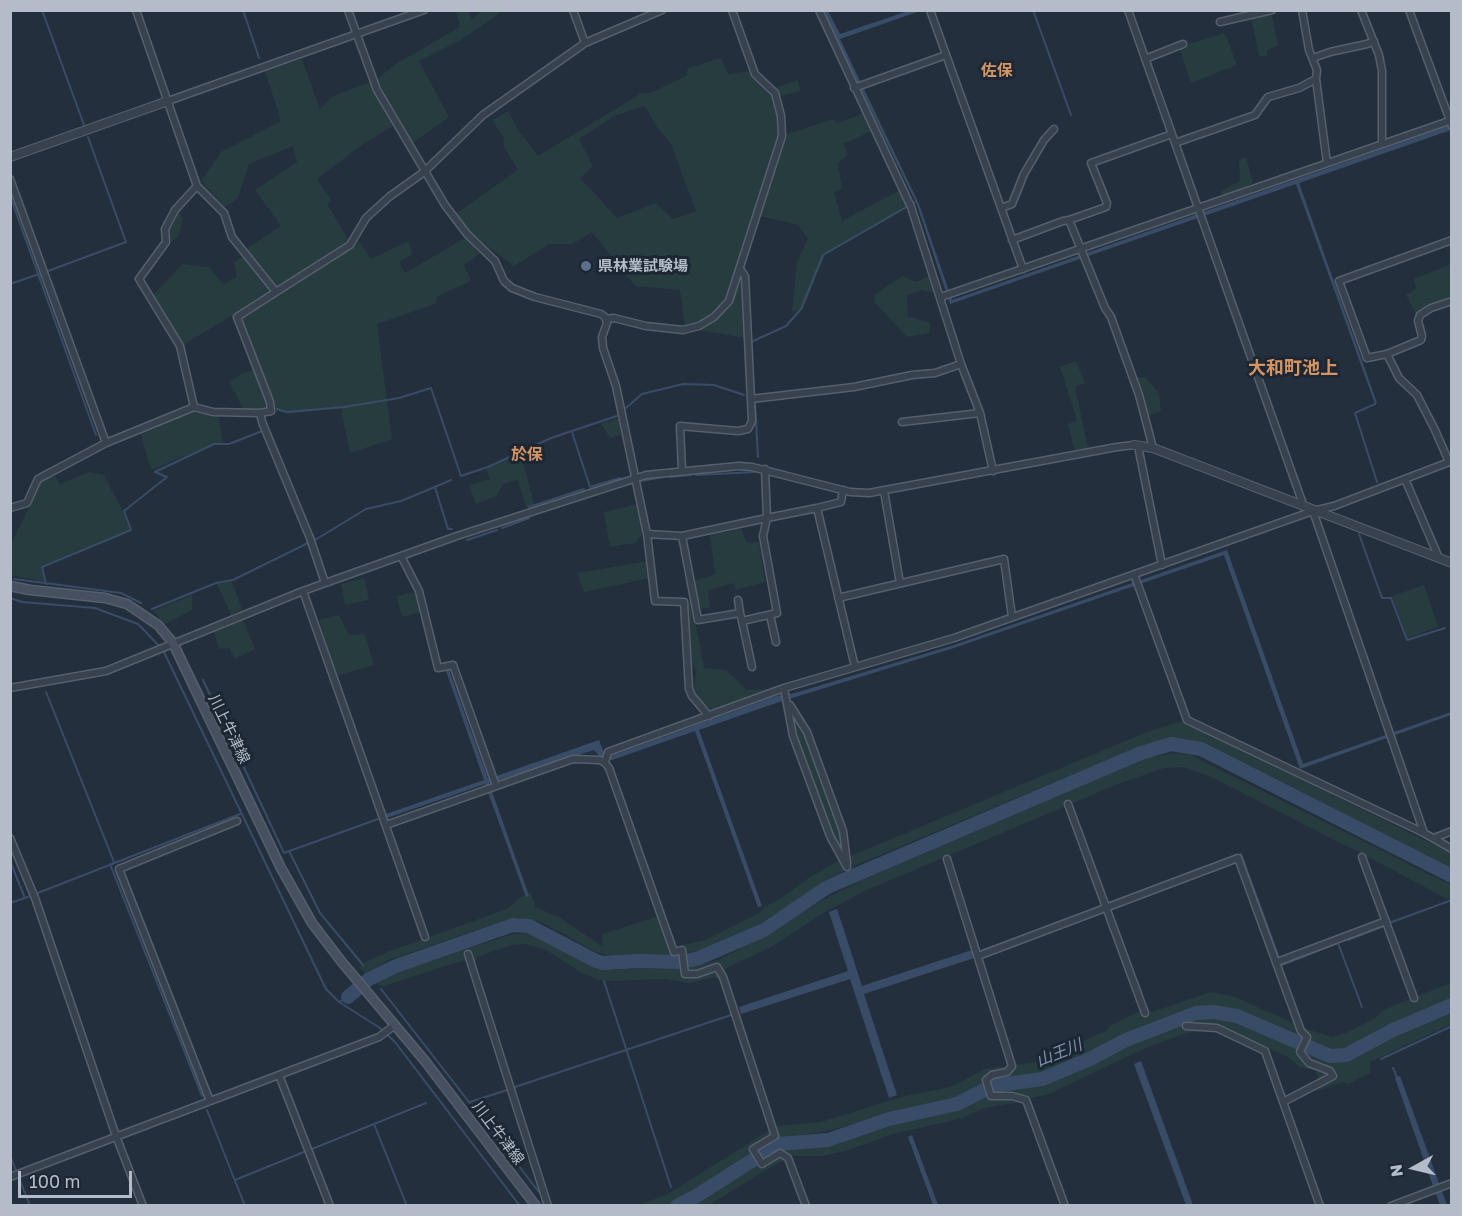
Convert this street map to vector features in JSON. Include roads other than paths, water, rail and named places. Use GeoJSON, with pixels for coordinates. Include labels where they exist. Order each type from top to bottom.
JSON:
{"type":"FeatureCollection","features":[{"type":"Feature","properties":{"kind":"main road","name":"川上牛津線"},"geometry":{"type":"LineString","coordinates":[[10,586],[105,598],[127,604],[158,625],[170,644],[296,898],[319,932],[369,994],[392,1027],[536,1206]]}},
{"type":"Feature","properties":{"kind":"street"},"geometry":{"type":"LineString","coordinates":[[136,10],[197,186],[224,213],[232,237],[276,292]]}},
{"type":"Feature","properties":{"kind":"street"},"geometry":{"type":"LineString","coordinates":[[348,10],[377,90],[424,172],[467,234],[495,261],[504,280],[512,288],[535,297],[601,314],[606,319]]}},
{"type":"Feature","properties":{"kind":"street"},"geometry":{"type":"LineString","coordinates":[[10,157],[424,10]]}},
{"type":"Feature","properties":{"kind":"street"},"geometry":{"type":"LineString","coordinates":[[573,10],[585,43]]}},
{"type":"Feature","properties":{"kind":"street"},"geometry":{"type":"LineString","coordinates":[[10,508],[27,503],[38,479],[106,443],[194,407],[213,412],[260,413],[271,411],[270,402],[237,317],[350,245],[366,218],[389,197],[424,172],[483,116],[585,43],[662,10]]}},
{"type":"Feature","properties":{"kind":"street"},"geometry":{"type":"LineString","coordinates":[[606,319],[614,318],[646,326],[683,330],[699,326],[714,317],[729,301],[782,136],[781,117],[775,93],[754,74],[732,10]]}},
{"type":"Feature","properties":{"kind":"street"},"geometry":{"type":"LineString","coordinates":[[819,10],[910,205],[961,364],[980,413],[993,471]]}},
{"type":"Feature","properties":{"kind":"street"},"geometry":{"type":"LineString","coordinates":[[930,10],[1023,269]]}},
{"type":"Feature","properties":{"kind":"street"},"geometry":{"type":"LineString","coordinates":[[1128,10],[1304,507]]}},
{"type":"Feature","properties":{"kind":"street"},"geometry":{"type":"LineString","coordinates":[[1220,22],[1272,10]]}},
{"type":"Feature","properties":{"kind":"street"},"geometry":{"type":"LineString","coordinates":[[1302,10],[1309,50],[1317,70],[1316,79],[1327,163]]}},
{"type":"Feature","properties":{"kind":"street"},"geometry":{"type":"LineString","coordinates":[[1361,10],[1374,41],[1382,71],[1382,144]]}},
{"type":"Feature","properties":{"kind":"street"},"geometry":{"type":"LineString","coordinates":[[941,297],[1451,122],[1409,10]]}},
{"type":"Feature","properties":{"kind":"street"},"geometry":{"type":"LineString","coordinates":[[1313,58],[1374,41]]}},
{"type":"Feature","properties":{"kind":"street"},"geometry":{"type":"LineString","coordinates":[[1145,59],[1183,44]]}},
{"type":"Feature","properties":{"kind":"street"},"geometry":{"type":"LineString","coordinates":[[854,88],[946,56]]}},
{"type":"Feature","properties":{"kind":"street"},"geometry":{"type":"LineString","coordinates":[[1175,143],[1255,115],[1268,97],[1316,79]]}},
{"type":"Feature","properties":{"kind":"street"},"geometry":{"type":"LineString","coordinates":[[1001,208],[1012,204],[1024,174],[1044,140],[1054,129]]}},
{"type":"Feature","properties":{"kind":"street"},"geometry":{"type":"LineString","coordinates":[[1012,240],[1063,220],[1106,207],[1107,203],[1091,163],[1172,134]]}},
{"type":"Feature","properties":{"kind":"street"},"geometry":{"type":"LineString","coordinates":[[10,179],[106,443]]}},
{"type":"Feature","properties":{"kind":"street"},"geometry":{"type":"LineString","coordinates":[[194,407],[180,346],[139,279],[166,242],[165,229],[175,210],[197,186]]}},
{"type":"Feature","properties":{"kind":"street"},"geometry":{"type":"LineString","coordinates":[[1069,220],[1115,328],[1139,395],[1153,448]]}},
{"type":"Feature","properties":{"kind":"street"},"geometry":{"type":"LineString","coordinates":[[1452,240],[1339,280],[1367,358],[1387,354],[1421,340],[1418,321],[1420,315],[1431,308],[1452,301]]}},
{"type":"Feature","properties":{"kind":"street"},"geometry":{"type":"LineString","coordinates":[[682,471],[680,426],[738,431],[748,429],[752,421],[745,276],[740,269]]}},
{"type":"Feature","properties":{"kind":"street"},"geometry":{"type":"LineString","coordinates":[[606,319],[602,337],[603,348],[616,386],[636,478],[647,534],[655,602],[684,602],[690,688],[692,696],[710,716]]}},
{"type":"Feature","properties":{"kind":"street"},"geometry":{"type":"LineString","coordinates":[[605,763],[608,752],[784,688],[954,638],[1135,577],[1162,565],[1313,511],[1334,506],[1450,461],[1417,395],[1399,378],[1387,354]]}},
{"type":"Feature","properties":{"kind":"street"},"geometry":{"type":"LineString","coordinates":[[751,399],[854,387],[912,375],[935,373],[961,364]]}},
{"type":"Feature","properties":{"kind":"street"},"geometry":{"type":"LineString","coordinates":[[260,413],[310,538],[325,583]]}},
{"type":"Feature","properties":{"kind":"street"},"geometry":{"type":"LineString","coordinates":[[902,422],[980,413]]}},
{"type":"Feature","properties":{"kind":"street"},"geometry":{"type":"LineString","coordinates":[[1137,446],[1162,565]]}},
{"type":"Feature","properties":{"kind":"street"},"geometry":{"type":"LineString","coordinates":[[10,688],[106,671],[303,591],[400,556],[636,478],[739,466],[765,469],[859,494],[1117,447],[1153,448],[1452,563]]}},
{"type":"Feature","properties":{"kind":"street"},"geometry":{"type":"LineString","coordinates":[[742,621],[777,613],[763,536],[767,518],[765,469]]}},
{"type":"Feature","properties":{"kind":"street"},"geometry":{"type":"LineString","coordinates":[[1405,479],[1439,558]]}},
{"type":"Feature","properties":{"kind":"street"},"geometry":{"type":"LineString","coordinates":[[647,534],[682,536],[817,508],[841,502],[843,490]]}},
{"type":"Feature","properties":{"kind":"street"},"geometry":{"type":"LineString","coordinates":[[884,491],[900,583]]}},
{"type":"Feature","properties":{"kind":"street"},"geometry":{"type":"LineString","coordinates":[[817,508],[855,666]]}},
{"type":"Feature","properties":{"kind":"street"},"geometry":{"type":"LineString","coordinates":[[1313,511],[1424,833]]}},
{"type":"Feature","properties":{"kind":"street"},"geometry":{"type":"LineString","coordinates":[[682,536],[698,620],[740,613]]}},
{"type":"Feature","properties":{"kind":"street"},"geometry":{"type":"LineString","coordinates":[[400,556],[419,591],[438,668],[453,665],[492,784]]}},
{"type":"Feature","properties":{"kind":"street"},"geometry":{"type":"LineString","coordinates":[[838,598],[1004,559],[1012,617]]}},
{"type":"Feature","properties":{"kind":"street"},"geometry":{"type":"LineString","coordinates":[[1135,577],[1187,720],[1424,833],[1452,849]]}},
{"type":"Feature","properties":{"kind":"street"},"geometry":{"type":"LineString","coordinates":[[303,591],[425,937]]}},
{"type":"Feature","properties":{"kind":"street"},"geometry":{"type":"LineString","coordinates":[[738,600],[752,667]]}},
{"type":"Feature","properties":{"kind":"street"},"geometry":{"type":"LineString","coordinates":[[771,615],[776,642]]}},
{"type":"Feature","properties":{"kind":"street"},"geometry":{"type":"LineString","coordinates":[[784,688],[793,736],[830,836],[847,867],[843,831],[807,732],[788,702]]}},
{"type":"Feature","properties":{"kind":"street"},"geometry":{"type":"LineString","coordinates":[[386,825],[492,784],[573,759],[600,760],[605,763],[609,768],[674,952],[682,950],[685,974],[697,974],[717,967],[723,977],[775,1136],[753,1149],[762,1164],[780,1153],[786,1155],[806,1206]]}},
{"type":"Feature","properties":{"kind":"street"},"geometry":{"type":"LineString","coordinates":[[1068,804],[1145,1013]]}},
{"type":"Feature","properties":{"kind":"street"},"geometry":{"type":"LineString","coordinates":[[210,1101],[119,869],[237,822]]}},
{"type":"Feature","properties":{"kind":"street"},"geometry":{"type":"LineString","coordinates":[[1434,838],[1452,831]]}},
{"type":"Feature","properties":{"kind":"street"},"geometry":{"type":"LineString","coordinates":[[10,838],[34,894],[116,1136],[143,1206]]}},
{"type":"Feature","properties":{"kind":"street"},"geometry":{"type":"LineString","coordinates":[[1362,857],[1414,998]]}},
{"type":"Feature","properties":{"kind":"street"},"geometry":{"type":"LineString","coordinates":[[978,956],[1238,858],[1301,1031],[1307,1038],[1300,1052],[1309,1063],[1330,1071],[1333,1076],[1283,1102]]}},
{"type":"Feature","properties":{"kind":"street"},"geometry":{"type":"LineString","coordinates":[[947,859],[1012,1066],[1007,1072],[992,1075],[986,1080],[991,1096],[1012,1096],[1026,1100],[1065,1206]]}},
{"type":"Feature","properties":{"kind":"street"},"geometry":{"type":"LineString","coordinates":[[1277,962],[1386,921]]}},
{"type":"Feature","properties":{"kind":"street"},"geometry":{"type":"LineString","coordinates":[[468,954],[548,1206]]}},
{"type":"Feature","properties":{"kind":"street"},"geometry":{"type":"LineString","coordinates":[[1186,1026],[1217,1028],[1265,1051],[1320,1206]]}},
{"type":"Feature","properties":{"kind":"street"},"geometry":{"type":"LineString","coordinates":[[12,1176],[379,1037],[392,1027]]}},
{"type":"Feature","properties":{"kind":"street"},"geometry":{"type":"LineString","coordinates":[[279,1075],[330,1206]]}},
{"type":"Feature","properties":{"kind":"street"},"geometry":{"type":"LineString","coordinates":[[1391,1206],[1452,1183]]}},
{"type":"Feature","properties":{"kind":"water"},"geometry":{"type":"Polygon","coordinates":[[[823,11],[828,11],[840,34],[908,11],[920,11],[840,39],[919,204],[952,300],[1451,125],[1451,130],[1299,183],[1377,403],[1375,404],[1296,184],[950,304],[917,205],[823,11]]]}},
{"type":"Feature","properties":{"kind":"water"},"geometry":{"type":"Polygon","coordinates":[[[1227,550],[1303,764],[1451,712],[1451,715],[1300,769],[1224,555],[954,648],[776,703],[699,730],[762,906],[758,907],[695,731],[612,760],[600,757],[594,750],[489,783],[529,896],[526,897],[485,784],[387,818],[386,814],[484,780],[446,671],[449,670],[488,779],[599,740],[604,753],[611,756],[776,696],[795,693],[954,645],[1227,550]]]}},
{"type":"Feature","properties":{"kind":"water"},"geometry":{"type":"Polygon","coordinates":[[[837,909],[862,986],[972,950],[974,958],[864,994],[897,1095],[889,1098],[850,979],[741,1014],[739,1007],[848,971],[829,912],[837,909]]]}},
{"type":"Feature","properties":{"kind":"water"},"geometry":{"type":"Polygon","coordinates":[[[1141,1061],[1193,1205],[1186,1205],[1134,1064],[1141,1061]]]}},
{"type":"Feature","properties":{"kind":"water"},"geometry":{"type":"Polygon","coordinates":[[[1400,1076],[1447,1205],[1440,1205],[1433,1186],[1395,1078],[1400,1076]]]}},
{"type":"Feature","properties":{"kind":"water"},"geometry":{"type":"Polygon","coordinates":[[[912,1135],[938,1205],[933,1205],[908,1137],[912,1135]]]}},
{"type":"Feature","properties":{"kind":"waterway"},"geometry":{"type":"LineString","coordinates":[[42,10],[84,125]]}},
{"type":"Feature","properties":{"kind":"waterway"},"geometry":{"type":"LineString","coordinates":[[243,10],[259,58]]}},
{"type":"Feature","properties":{"kind":"waterway"},"geometry":{"type":"LineString","coordinates":[[1033,10],[1071,115]]}},
{"type":"Feature","properties":{"kind":"waterway"},"geometry":{"type":"LineString","coordinates":[[48,271],[126,242],[88,137]]}},
{"type":"Feature","properties":{"kind":"waterway"},"geometry":{"type":"LineString","coordinates":[[10,196],[96,435]]}},
{"type":"Feature","properties":{"kind":"waterway"},"geometry":{"type":"LineString","coordinates":[[751,344],[786,326],[801,309],[823,255],[915,202]]}},
{"type":"Feature","properties":{"kind":"waterway"},"geometry":{"type":"LineString","coordinates":[[10,284],[39,274]]}},
{"type":"Feature","properties":{"kind":"waterway"},"geometry":{"type":"LineString","coordinates":[[626,408],[642,394],[683,384],[714,385],[744,395]]}},
{"type":"Feature","properties":{"kind":"waterway"},"geometry":{"type":"LineString","coordinates":[[277,409],[287,412],[344,407],[399,398],[431,388],[461,476],[488,467],[551,438],[617,416]]}},
{"type":"Feature","properties":{"kind":"waterway"},"geometry":{"type":"LineString","coordinates":[[755,402],[758,457]]}},
{"type":"Feature","properties":{"kind":"waterway"},"geometry":{"type":"LineString","coordinates":[[1375,404],[1355,413],[1377,482]]}},
{"type":"Feature","properties":{"kind":"waterway"},"geometry":{"type":"LineString","coordinates":[[46,584],[42,567],[131,530],[124,511],[167,477],[155,472],[214,444],[229,444],[262,431]]}},
{"type":"Feature","properties":{"kind":"waterway"},"geometry":{"type":"LineString","coordinates":[[572,432],[590,487],[620,478]]}},
{"type":"Feature","properties":{"kind":"waterway"},"geometry":{"type":"LineString","coordinates":[[696,475],[755,472]]}},
{"type":"Feature","properties":{"kind":"waterway"},"geometry":{"type":"LineString","coordinates":[[670,477],[691,475]]}},
{"type":"Feature","properties":{"kind":"waterway"},"geometry":{"type":"LineString","coordinates":[[641,481],[663,477]]}},
{"type":"Feature","properties":{"kind":"waterway"},"geometry":{"type":"LineString","coordinates":[[435,487],[451,480]]}},
{"type":"Feature","properties":{"kind":"waterway"},"geometry":{"type":"LineString","coordinates":[[315,540],[366,509],[401,501],[435,487],[448,529],[452,529]]}},
{"type":"Feature","properties":{"kind":"waterway"},"geometry":{"type":"LineString","coordinates":[[529,507],[584,489]]}},
{"type":"Feature","properties":{"kind":"waterway"},"geometry":{"type":"LineString","coordinates":[[502,528],[529,518]]}},
{"type":"Feature","properties":{"kind":"waterway"},"geometry":{"type":"LineString","coordinates":[[467,540],[497,530]]}},
{"type":"Feature","properties":{"kind":"waterway"},"geometry":{"type":"LineString","coordinates":[[1359,534],[1382,598],[1391,598],[1407,640],[1445,628]]}},
{"type":"Feature","properties":{"kind":"waterway"},"geometry":{"type":"LineString","coordinates":[[152,609],[216,583],[233,580],[308,543]]}},
{"type":"Feature","properties":{"kind":"waterway"},"geometry":{"type":"LineString","coordinates":[[14,579],[121,593],[141,603]]}},
{"type":"Feature","properties":{"kind":"waterway"},"geometry":{"type":"LineString","coordinates":[[10,598],[22,602],[95,608],[138,624],[163,650],[326,989],[339,1002],[348,997]]}},
{"type":"Feature","properties":{"kind":"waterway"},"geometry":{"type":"LineString","coordinates":[[203,680],[284,853],[378,819]]}},
{"type":"Feature","properties":{"kind":"waterway"},"geometry":{"type":"LineString","coordinates":[[46,692],[114,862]]}},
{"type":"Feature","properties":{"kind":"waterway"},"geometry":{"type":"LineString","coordinates":[[348,997],[369,979],[396,966],[513,925],[529,926],[603,963],[682,962],[699,958],[764,930],[826,888],[839,882],[1141,753],[1171,744],[1201,749],[1452,876]]}},
{"type":"Feature","properties":{"kind":"waterway"},"geometry":{"type":"LineString","coordinates":[[10,861],[25,898],[240,814]]}},
{"type":"Feature","properties":{"kind":"waterway"},"geometry":{"type":"LineString","coordinates":[[289,851],[320,913],[363,965]]}},
{"type":"Feature","properties":{"kind":"waterway"},"geometry":{"type":"LineString","coordinates":[[1241,854],[1279,958]]}},
{"type":"Feature","properties":{"kind":"waterway"},"geometry":{"type":"LineString","coordinates":[[110,864],[202,1096]]}},
{"type":"Feature","properties":{"kind":"waterway"},"geometry":{"type":"LineString","coordinates":[[1109,903],[1207,866]]}},
{"type":"Feature","properties":{"kind":"waterway"},"geometry":{"type":"LineString","coordinates":[[10,903],[25,898]]}},
{"type":"Feature","properties":{"kind":"waterway"},"geometry":{"type":"LineString","coordinates":[[1389,923],[1452,900]]}},
{"type":"Feature","properties":{"kind":"waterway"},"geometry":{"type":"LineString","coordinates":[[981,951],[1102,906]]}},
{"type":"Feature","properties":{"kind":"waterway"},"geometry":{"type":"LineString","coordinates":[[1348,940],[1384,926]]}},
{"type":"Feature","properties":{"kind":"waterway"},"geometry":{"type":"LineString","coordinates":[[1282,965],[1338,943],[1362,1007]]}},
{"type":"Feature","properties":{"kind":"waterway"},"geometry":{"type":"LineString","coordinates":[[604,981],[671,1187]]}},
{"type":"Feature","properties":{"kind":"waterway"},"geometry":{"type":"LineString","coordinates":[[381,989],[539,1192]]}},
{"type":"Feature","properties":{"kind":"waterway"},"geometry":{"type":"LineString","coordinates":[[339,1002],[380,1028],[395,1042],[520,1206]]}},
{"type":"Feature","properties":{"kind":"waterway","name":"山王川"},"geometry":{"type":"LineString","coordinates":[[677,1206],[778,1144],[828,1140],[889,1119],[957,1104],[992,1086],[1042,1079],[1090,1059],[1126,1040],[1196,1013],[1213,1012],[1237,1016],[1330,1056],[1346,1055],[1393,1030],[1452,1005]]}},
{"type":"Feature","properties":{"kind":"waterway"},"geometry":{"type":"LineString","coordinates":[[515,1087],[731,1015]]}},
{"type":"Feature","properties":{"kind":"waterway"},"geometry":{"type":"LineString","coordinates":[[1381,1059],[1452,1026]]}},
{"type":"Feature","properties":{"kind":"waterway"},"geometry":{"type":"LineString","coordinates":[[1393,1068],[1397,1077]]}},
{"type":"Feature","properties":{"kind":"waterway"},"geometry":{"type":"LineString","coordinates":[[470,1102],[507,1090]]}},
{"type":"Feature","properties":{"kind":"waterway"},"geometry":{"type":"LineString","coordinates":[[312,1149],[426,1103]]}},
{"type":"Feature","properties":{"kind":"waterway"},"geometry":{"type":"LineString","coordinates":[[207,1110],[245,1206]]}},
{"type":"Feature","properties":{"kind":"waterway"},"geometry":{"type":"LineString","coordinates":[[374,1124],[407,1206]]}},
{"type":"Feature","properties":{"kind":"waterway"},"geometry":{"type":"LineString","coordinates":[[235,1180],[304,1152]]}},
{"type":"Feature","properties":{"kind":"waterway"},"geometry":{"type":"LineString","coordinates":[[10,1155],[30,1206]]}},
{"type":"Feature","properties":{"kind":"place","name":"県林業試験場"},"geometry":{"type":"Point","coordinates":[586,266]}},
{"type":"Feature","properties":{"kind":"district","name":"佐保"},"geometry":{"type":"Point","coordinates":[997,71]}},
{"type":"Feature","properties":{"kind":"district","name":"大和町池上"},"geometry":{"type":"Point","coordinates":[1293,368]}},
{"type":"Feature","properties":{"kind":"district","name":"於保"},"geometry":{"type":"Point","coordinates":[527,455]}}]}
